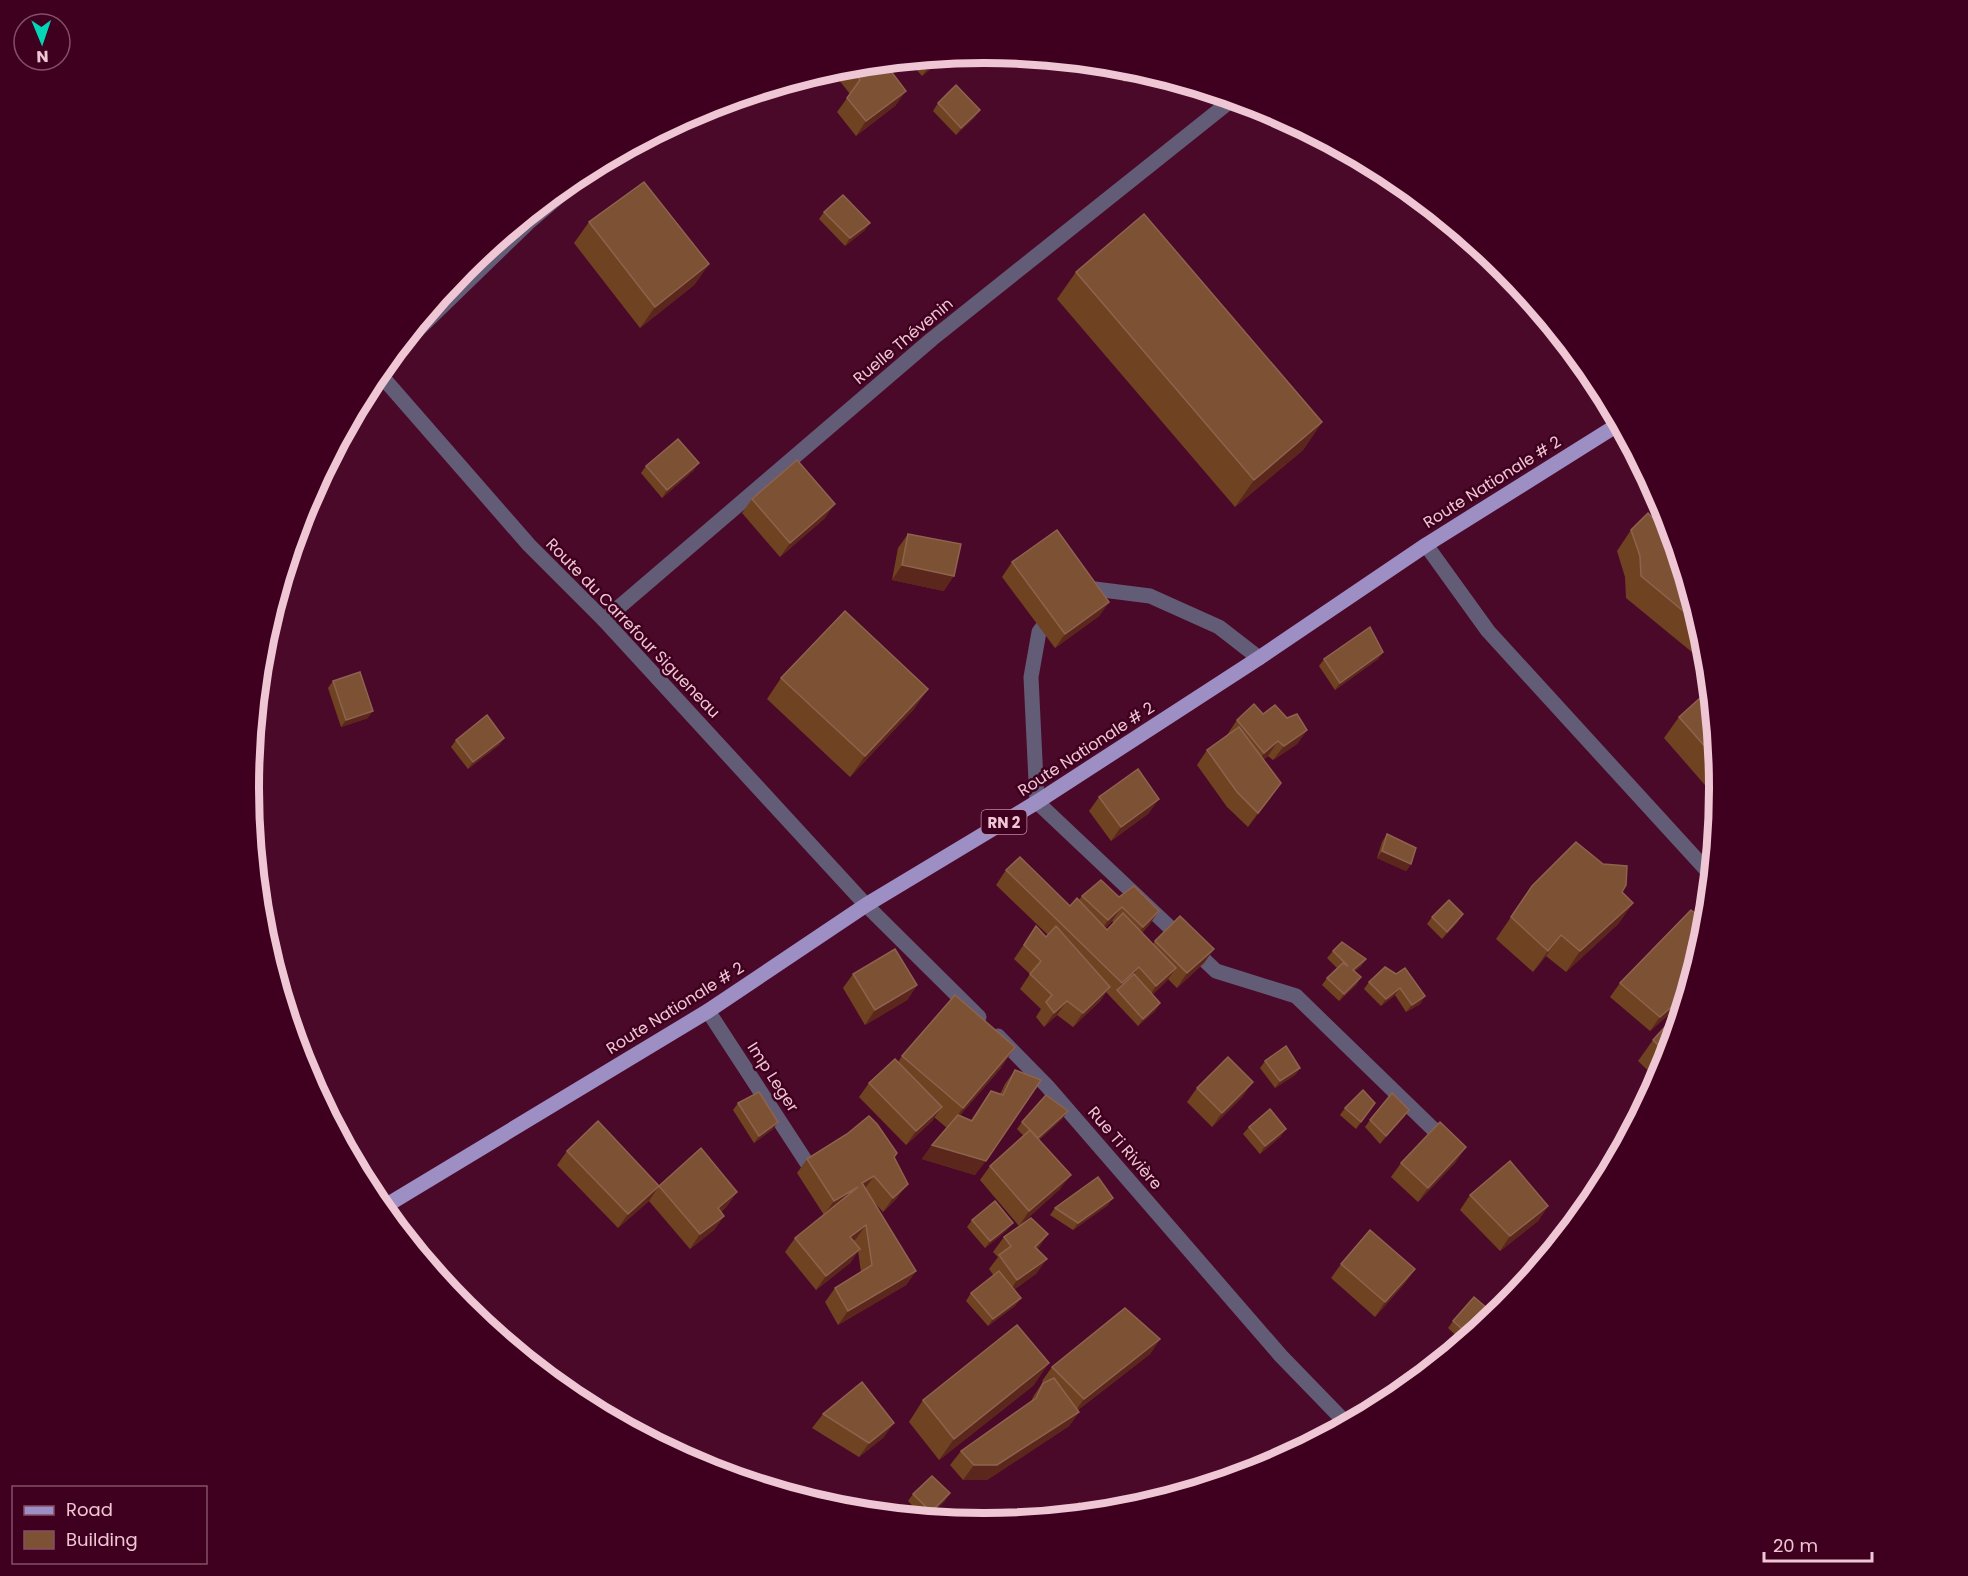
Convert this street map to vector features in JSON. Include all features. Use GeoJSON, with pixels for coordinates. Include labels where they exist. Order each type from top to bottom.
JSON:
{"type":"FeatureCollection","features":[{"type":"Feature","properties":{"kind":"main road","name":"Route Nationale # 2"},"geometry":{"type":"LineString","coordinates":[[390,1203],[708,1011],[866,905],[1037,802],[1259,658],[1426,544],[1613,428]]}},
{"type":"Feature","properties":{"kind":"street","name":"Ruelle Thévenin"},"geometry":{"type":"LineString","coordinates":[[604,620],[932,339],[1226,105]]}},
{"type":"Feature","properties":{"kind":"street"},"geometry":{"type":"LineString","coordinates":[[445,304],[514,236]]}},
{"type":"Feature","properties":{"kind":"street","name":"Route du Carrefour Sigueneau"},"geometry":{"type":"LineString","coordinates":[[385,380],[529,545],[604,620],[866,905]]}},
{"type":"Feature","properties":{"kind":"street"},"geometry":{"type":"LineString","coordinates":[[1426,544],[1488,631],[1704,868]]}},
{"type":"Feature","properties":{"kind":"street"},"geometry":{"type":"LineString","coordinates":[[1259,658],[1220,627],[1150,596],[1095,589],[1060,606],[1039,632],[1031,677],[1037,802],[1216,971],[1296,996],[1432,1128],[1445,1137]]}},
{"type":"Feature","properties":{"kind":"street","name":"Rue Ti Rivière"},"geometry":{"type":"LineString","coordinates":[[866,905],[1047,1086],[1281,1356],[1342,1418]]}},
{"type":"Feature","properties":{"kind":"street","name":"Imp Leger"},"geometry":{"type":"LineString","coordinates":[[708,1011],[807,1163]]}},
{"type":"Feature","properties":{"kind":"building"},"geometry":{"type":"Polygon","coordinates":[[[889,69],[906,91],[866,121],[847,98],[860,80],[856,75],[889,69]]]}},
{"type":"Feature","properties":{"kind":"building"},"geometry":{"type":"Polygon","coordinates":[[[956,85],[980,110],[961,128],[938,103],[956,85]]]}},
{"type":"Feature","properties":{"kind":"building"},"geometry":{"type":"Polygon","coordinates":[[[644,182],[709,264],[655,307],[589,222],[644,182]]]}},
{"type":"Feature","properties":{"kind":"building"},"geometry":{"type":"Polygon","coordinates":[[[843,195],[870,223],[850,238],[824,212],[843,195]]]}},
{"type":"Feature","properties":{"kind":"building"},"geometry":{"type":"Polygon","coordinates":[[[1144,214],[1322,422],[1254,480],[1076,272],[1144,214]]]}},
{"type":"Feature","properties":{"kind":"building"},"geometry":{"type":"Polygon","coordinates":[[[678,439],[699,463],[667,490],[646,466],[678,439]]]}},
{"type":"Feature","properties":{"kind":"building"},"geometry":{"type":"Polygon","coordinates":[[[797,460],[835,504],[790,543],[752,499],[797,460]]]}},
{"type":"Feature","properties":{"kind":"building"},"geometry":{"type":"Polygon","coordinates":[[[1648,513],[1660,527],[1671,555],[1687,614],[1641,576],[1640,556],[1631,530],[1648,513]]]}},
{"type":"Feature","properties":{"kind":"building"},"geometry":{"type":"Polygon","coordinates":[[[1057,530],[1109,602],[1065,634],[1012,562],[1057,530]]]}},
{"type":"Feature","properties":{"kind":"building"},"geometry":{"type":"Polygon","coordinates":[[[908,534],[961,544],[954,576],[902,565],[908,534]]]}},
{"type":"Feature","properties":{"kind":"building"},"geometry":{"type":"Polygon","coordinates":[[[845,611],[928,689],[865,756],[781,678],[845,611]]]}},
{"type":"Feature","properties":{"kind":"building"},"geometry":{"type":"Polygon","coordinates":[[[1370,627],[1383,652],[1340,683],[1324,659],[1370,627]]]}},
{"type":"Feature","properties":{"kind":"building"},"geometry":{"type":"Polygon","coordinates":[[[360,672],[373,711],[346,720],[333,681],[360,672]]]}},
{"type":"Feature","properties":{"kind":"building"},"geometry":{"type":"Polygon","coordinates":[[[1703,695],[1707,749],[1679,717],[1703,695]]]}},
{"type":"Feature","properties":{"kind":"building"},"geometry":{"type":"Polygon","coordinates":[[[1254,704],[1263,714],[1275,705],[1287,718],[1297,714],[1307,730],[1284,746],[1278,741],[1264,753],[1237,720],[1254,704]]]}},
{"type":"Feature","properties":{"kind":"building"},"geometry":{"type":"Polygon","coordinates":[[[487,715],[504,738],[473,762],[456,740],[487,715]]]}},
{"type":"Feature","properties":{"kind":"building"},"geometry":{"type":"Polygon","coordinates":[[[1239,727],[1281,783],[1258,813],[1237,792],[1207,750],[1239,727]]]}},
{"type":"Feature","properties":{"kind":"building"},"geometry":{"type":"Polygon","coordinates":[[[1138,769],[1159,799],[1121,827],[1099,797],[1138,769]]]}},
{"type":"Feature","properties":{"kind":"building"},"geometry":{"type":"Polygon","coordinates":[[[1387,834],[1416,848],[1411,864],[1382,851],[1387,834]]]}},
{"type":"Feature","properties":{"kind":"building"},"geometry":{"type":"Polygon","coordinates":[[[1576,842],[1603,864],[1627,866],[1626,885],[1622,892],[1633,903],[1580,951],[1561,935],[1548,951],[1511,917],[1532,886],[1576,842]]]}},
{"type":"Feature","properties":{"kind":"building"},"geometry":{"type":"Polygon","coordinates":[[[1020,857],[1070,906],[1077,898],[1107,930],[1123,913],[1176,968],[1156,986],[1139,967],[1122,983],[1006,870],[1020,857]]]}},
{"type":"Feature","properties":{"kind":"building"},"geometry":{"type":"Polygon","coordinates":[[[1101,880],[1119,897],[1134,886],[1159,911],[1143,927],[1122,907],[1108,920],[1082,896],[1101,880]]]}},
{"type":"Feature","properties":{"kind":"building"},"geometry":{"type":"Polygon","coordinates":[[[1449,900],[1463,914],[1447,932],[1432,917],[1449,900]]]}},
{"type":"Feature","properties":{"kind":"building"},"geometry":{"type":"Polygon","coordinates":[[[1691,910],[1697,915],[1676,1003],[1660,1017],[1620,983],[1691,910]]]}},
{"type":"Feature","properties":{"kind":"building"},"geometry":{"type":"Polygon","coordinates":[[[1180,916],[1214,949],[1187,973],[1155,941],[1180,916]]]}},
{"type":"Feature","properties":{"kind":"building"},"geometry":{"type":"Polygon","coordinates":[[[1036,926],[1046,937],[1056,926],[1110,987],[1083,1013],[1067,1001],[1054,1013],[1046,1002],[1052,995],[1030,974],[1041,961],[1024,945],[1036,926]]]}},
{"type":"Feature","properties":{"kind":"building"},"geometry":{"type":"Polygon","coordinates":[[[1342,942],[1366,959],[1353,970],[1361,977],[1344,994],[1327,978],[1343,963],[1348,966],[1333,951],[1342,942]]]}},
{"type":"Feature","properties":{"kind":"building"},"geometry":{"type":"Polygon","coordinates":[[[895,949],[917,985],[875,1010],[853,974],[895,949]]]}},
{"type":"Feature","properties":{"kind":"building"},"geometry":{"type":"Polygon","coordinates":[[[1385,967],[1396,974],[1405,968],[1425,996],[1412,1005],[1400,988],[1386,999],[1369,982],[1385,967]]]}},
{"type":"Feature","properties":{"kind":"building"},"geometry":{"type":"Polygon","coordinates":[[[1134,974],[1160,1003],[1143,1019],[1117,990],[1134,974]]]}},
{"type":"Feature","properties":{"kind":"building"},"geometry":{"type":"Polygon","coordinates":[[[955,995],[1015,1047],[963,1108],[902,1056],[955,995]]]}},
{"type":"Feature","properties":{"kind":"building"},"geometry":{"type":"Polygon","coordinates":[[[1671,1020],[1661,1048],[1653,1040],[1671,1020]]]}},
{"type":"Feature","properties":{"kind":"building"},"geometry":{"type":"Polygon","coordinates":[[[1286,1046],[1300,1068],[1280,1081],[1265,1061],[1286,1046]]]}},
{"type":"Feature","properties":{"kind":"building"},"geometry":{"type":"Polygon","coordinates":[[[1228,1057],[1253,1082],[1222,1113],[1197,1088],[1228,1057]]]}},
{"type":"Feature","properties":{"kind":"building"},"geometry":{"type":"Polygon","coordinates":[[[895,1059],[942,1107],[916,1131],[869,1083],[895,1059]]]}},
{"type":"Feature","properties":{"kind":"building"},"geometry":{"type":"Polygon","coordinates":[[[1015,1070],[1041,1080],[986,1161],[932,1145],[958,1115],[972,1121],[991,1091],[1003,1095],[1015,1070]]]}},
{"type":"Feature","properties":{"kind":"building"},"geometry":{"type":"Polygon","coordinates":[[[1363,1090],[1375,1103],[1361,1122],[1345,1108],[1363,1090]]]}},
{"type":"Feature","properties":{"kind":"building"},"geometry":{"type":"Polygon","coordinates":[[[759,1092],[778,1122],[759,1136],[738,1103],[759,1092]]]}},
{"type":"Feature","properties":{"kind":"building"},"geometry":{"type":"Polygon","coordinates":[[[1392,1093],[1409,1110],[1386,1136],[1370,1120],[1392,1093]]]}},
{"type":"Feature","properties":{"kind":"building"},"geometry":{"type":"Polygon","coordinates":[[[1046,1095],[1068,1111],[1038,1138],[1022,1122],[1046,1095]]]}},
{"type":"Feature","properties":{"kind":"building"},"geometry":{"type":"Polygon","coordinates":[[[1270,1109],[1286,1129],[1265,1146],[1249,1127],[1270,1109]]]}},
{"type":"Feature","properties":{"kind":"building"},"geometry":{"type":"Polygon","coordinates":[[[869,1116],[897,1153],[894,1157],[908,1184],[893,1198],[874,1176],[862,1183],[916,1271],[848,1311],[835,1288],[872,1265],[866,1225],[850,1237],[860,1249],[826,1276],[795,1238],[858,1187],[834,1201],[807,1159],[847,1134],[869,1116]]]}},
{"type":"Feature","properties":{"kind":"building"},"geometry":{"type":"Polygon","coordinates":[[[598,1121],[659,1186],[628,1214],[567,1151],[598,1121]]]}},
{"type":"Feature","properties":{"kind":"building"},"geometry":{"type":"Polygon","coordinates":[[[1440,1122],[1466,1147],[1428,1188],[1401,1163],[1440,1122]]]}},
{"type":"Feature","properties":{"kind":"building"},"geometry":{"type":"Polygon","coordinates":[[[1030,1130],[1071,1175],[1029,1211],[990,1166],[1030,1130]]]}},
{"type":"Feature","properties":{"kind":"building"},"geometry":{"type":"Polygon","coordinates":[[[701,1148],[737,1192],[718,1208],[724,1216],[700,1234],[659,1186],[701,1148]]]}},
{"type":"Feature","properties":{"kind":"building"},"geometry":{"type":"Polygon","coordinates":[[[1510,1161],[1548,1206],[1510,1236],[1470,1195],[1510,1161]]]}},
{"type":"Feature","properties":{"kind":"building"},"geometry":{"type":"Polygon","coordinates":[[[1098,1177],[1113,1198],[1078,1223],[1055,1208],[1098,1177]]]}},
{"type":"Feature","properties":{"kind":"building"},"geometry":{"type":"Polygon","coordinates":[[[995,1201],[1013,1223],[990,1241],[972,1220],[995,1201]]]}},
{"type":"Feature","properties":{"kind":"building"},"geometry":{"type":"Polygon","coordinates":[[[1031,1218],[1048,1234],[1035,1247],[1047,1259],[1017,1280],[999,1255],[1011,1246],[1004,1237],[1031,1218]]]}},
{"type":"Feature","properties":{"kind":"building"},"geometry":{"type":"Polygon","coordinates":[[[1370,1230],[1415,1269],[1385,1302],[1341,1264],[1370,1230]]]}},
{"type":"Feature","properties":{"kind":"building"},"geometry":{"type":"Polygon","coordinates":[[[1552,1235],[1529,1266],[1514,1281],[1552,1235]]]}},
{"type":"Feature","properties":{"kind":"building"},"geometry":{"type":"Polygon","coordinates":[[[999,1271],[1021,1298],[993,1319],[971,1293],[999,1271]]]}},
{"type":"Feature","properties":{"kind":"building"},"geometry":{"type":"Polygon","coordinates":[[[1474,1297],[1488,1309],[1464,1331],[1453,1321],[1474,1297]]]}},
{"type":"Feature","properties":{"kind":"building"},"geometry":{"type":"Polygon","coordinates":[[[1125,1308],[1160,1339],[1084,1399],[1052,1367],[1125,1308]]]}},
{"type":"Feature","properties":{"kind":"building"},"geometry":{"type":"Polygon","coordinates":[[[1017,1325],[1049,1363],[954,1439],[923,1400],[1017,1325]]]}},
{"type":"Feature","properties":{"kind":"building"},"geometry":{"type":"Polygon","coordinates":[[[1054,1378],[1079,1412],[997,1465],[974,1465],[961,1451],[1036,1398],[1043,1383],[1054,1378]]]}},
{"type":"Feature","properties":{"kind":"building"},"geometry":{"type":"Polygon","coordinates":[[[862,1382],[894,1423],[869,1443],[823,1414],[862,1382]]]}},
{"type":"Feature","properties":{"kind":"building"},"geometry":{"type":"Polygon","coordinates":[[[932,1476],[950,1493],[932,1511],[913,1494],[932,1476]]]}}]}
